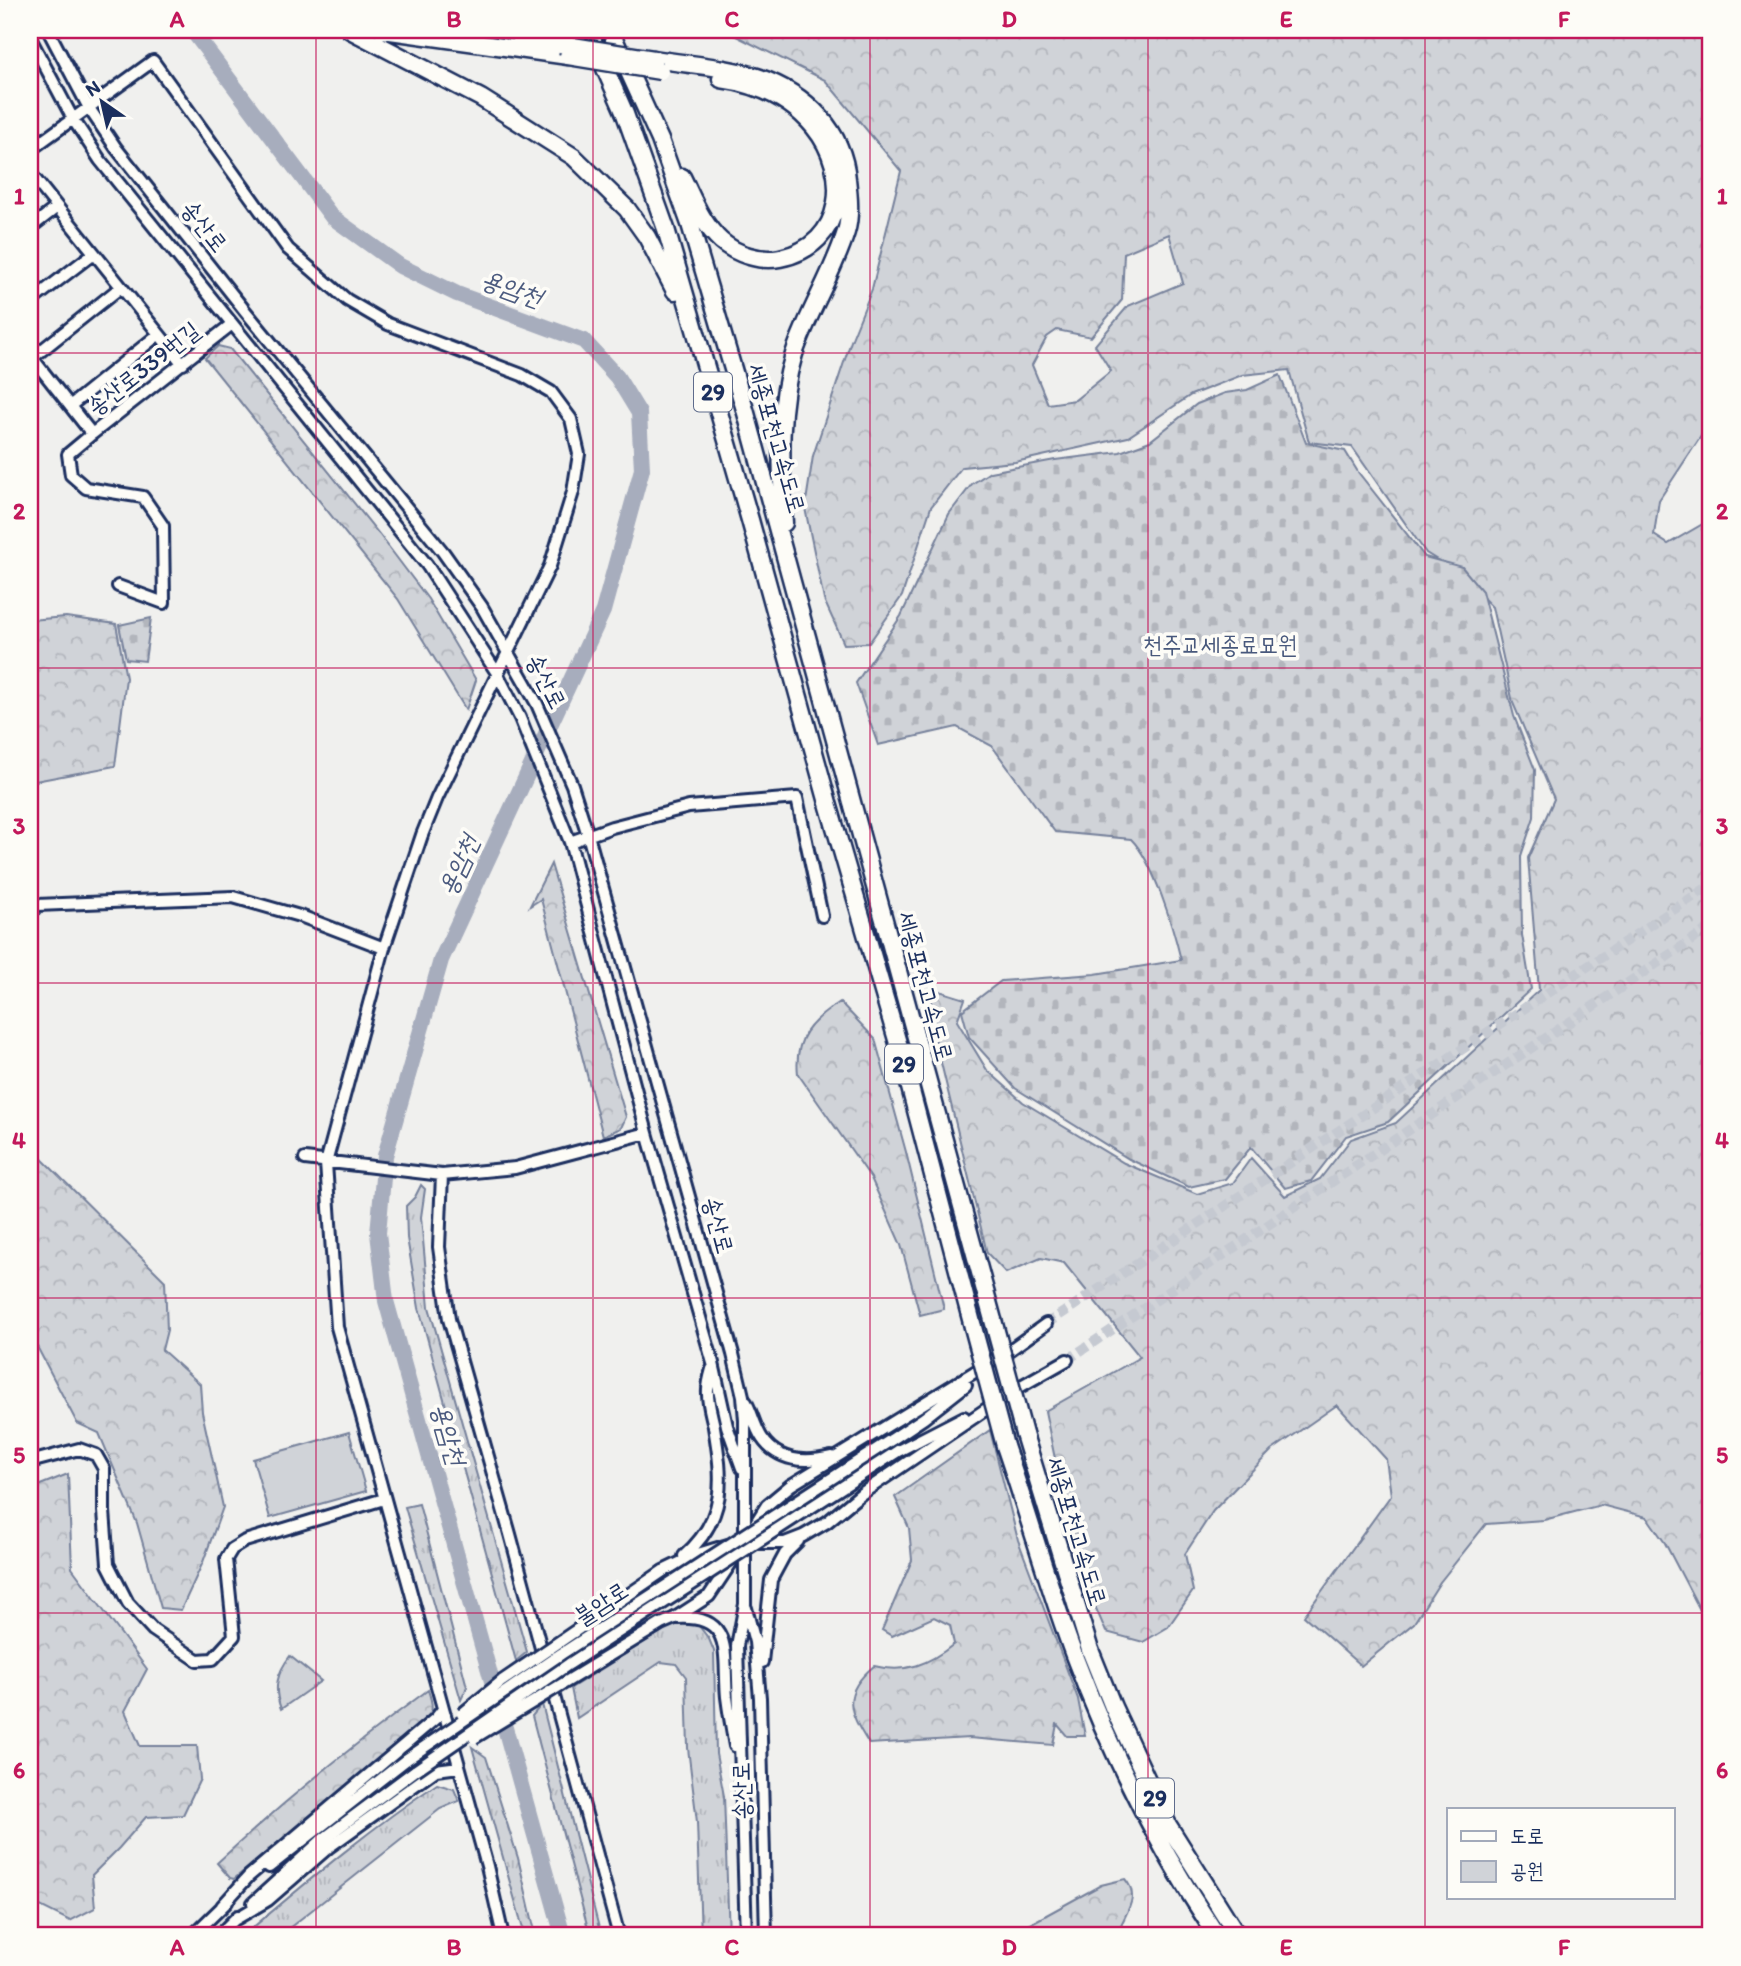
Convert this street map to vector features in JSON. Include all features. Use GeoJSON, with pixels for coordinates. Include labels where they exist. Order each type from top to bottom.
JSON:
{"type":"FeatureCollection","features":[{"type":"Feature","properties":{"kind":"highway"},"geometry":{"type":"LineString","coordinates":[[350,30],[481,98],[574,157],[627,209],[647,237],[669,275],[703,357]]}},
{"type":"Feature","properties":{"kind":"highway"},"geometry":{"type":"LineString","coordinates":[[383,30],[564,50]]}},
{"type":"Feature","properties":{"kind":"highway"},"geometry":{"type":"LineString","coordinates":[[431,30],[657,65],[755,86],[784,100],[799,112],[815,128],[823,141],[835,169],[838,199],[830,222],[815,242],[791,255],[768,259],[743,254],[723,243],[710,230],[660,140]]}},
{"type":"Feature","properties":{"kind":"highway","name":"세종포천고속도로"},"geometry":{"type":"LineString","coordinates":[[587,30],[630,127],[666,229],[902,1057],[1005,1446],[1074,1656],[1111,1746],[1148,1820],[1185,1888],[1217,1936]]}},
{"type":"Feature","properties":{"kind":"highway","name":"세종포천고속도로"},"geometry":{"type":"LineString","coordinates":[[610,30],[660,140],[690,224],[785,550],[1024,1434],[1090,1650],[1113,1707],[1168,1825],[1238,1936]]}},
{"type":"Feature","properties":{"kind":"highway"},"geometry":{"type":"LineString","coordinates":[[657,65],[747,72],[794,92],[824,122],[834,137],[846,168],[849,198],[847,230],[794,354],[784,402],[781,455],[785,550]]}},
{"type":"Feature","properties":{"kind":"street","name":"송산로"},"geometry":{"type":"LineString","coordinates":[[48,30],[89,108],[116,148],[246,312],[443,552],[482,607],[537,704],[572,785],[743,1396],[745,1604],[737,1646],[746,1936]]}},
{"type":"Feature","properties":{"kind":"street","name":"송산로"},"geometry":{"type":"LineString","coordinates":[[30,38],[73,119],[100,160],[427,565],[497,673],[520,718],[570,842],[647,1133],[713,1363],[727,1426],[745,1478]]}},
{"type":"Feature","properties":{"kind":"street"},"geometry":{"type":"LineString","coordinates":[[30,150],[153,61],[288,249],[347,300],[388,324],[522,375],[551,392],[570,419],[579,454],[573,492],[550,566],[437,798],[384,948],[326,1163],[337,1327],[487,1866],[503,1936]]}},
{"type":"Feature","properties":{"kind":"street"},"geometry":{"type":"LineString","coordinates":[[30,173],[183,364]]}},
{"type":"Feature","properties":{"kind":"street"},"geometry":{"type":"LineString","coordinates":[[30,228],[57,207]]}},
{"type":"Feature","properties":{"kind":"street"},"geometry":{"type":"LineString","coordinates":[[30,302],[94,253]]}},
{"type":"Feature","properties":{"kind":"street"},"geometry":{"type":"LineString","coordinates":[[31,356],[121,287]]}},
{"type":"Feature","properties":{"kind":"street","name":"송산로339번길"},"geometry":{"type":"LineString","coordinates":[[31,356],[92,434],[232,324]]}},
{"type":"Feature","properties":{"kind":"street"},"geometry":{"type":"LineString","coordinates":[[70,406],[159,334]]}},
{"type":"Feature","properties":{"kind":"street"},"geometry":{"type":"LineString","coordinates":[[92,434],[68,454],[71,475],[86,488],[143,497],[163,526],[164,604],[118,586]]}},
{"type":"Feature","properties":{"kind":"street"},"geometry":{"type":"LineString","coordinates":[[570,842],[612,827],[689,807],[796,798],[822,916]]}},
{"type":"Feature","properties":{"kind":"street"},"geometry":{"type":"LineString","coordinates":[[30,915],[37,905],[233,897],[303,917],[384,948]]}},
{"type":"Feature","properties":{"kind":"street"},"geometry":{"type":"LineString","coordinates":[[305,1159],[442,1175],[515,1168],[647,1133]]}},
{"type":"Feature","properties":{"kind":"street"},"geometry":{"type":"LineString","coordinates":[[442,1175],[439,1247],[449,1319],[619,1936]]}},
{"type":"Feature","properties":{"kind":"street","name":"불암로"},"geometry":{"type":"LineString","coordinates":[[192,1936],[222,1906],[407,1759],[561,1654],[924,1418],[1046,1324]]}},
{"type":"Feature","properties":{"kind":"street"},"geometry":{"type":"LineString","coordinates":[[416,1770],[476,1737],[709,1596],[745,1542],[755,1521],[767,1505],[790,1485],[1007,1352]]}},
{"type":"Feature","properties":{"kind":"street","name":"불암로"},"geometry":{"type":"LineString","coordinates":[[218,1936],[322,1840],[416,1770],[569,1664],[898,1451],[1067,1360]]}},
{"type":"Feature","properties":{"kind":"street"},"geometry":{"type":"LineString","coordinates":[[678,1562],[697,1545],[709,1528],[720,1499],[721,1465],[707,1391],[713,1363]]}},
{"type":"Feature","properties":{"kind":"street"},"geometry":{"type":"LineString","coordinates":[[407,1759],[502,1681],[663,1571],[678,1562],[715,1548],[745,1542],[785,1543],[803,1536],[827,1522],[861,1494],[1010,1393]]}},
{"type":"Feature","properties":{"kind":"street"},"geometry":{"type":"LineString","coordinates":[[743,1396],[762,1437],[777,1454],[803,1462],[844,1453]]}},
{"type":"Feature","properties":{"kind":"street"},"geometry":{"type":"LineString","coordinates":[[30,1462],[79,1449],[96,1455],[104,1469],[108,1564],[128,1603],[153,1630],[197,1660],[213,1659],[234,1636],[226,1559],[232,1549],[245,1541],[384,1499]]}},
{"type":"Feature","properties":{"kind":"street"},"geometry":{"type":"LineString","coordinates":[[758,1689],[771,1580],[785,1554],[803,1536]]}},
{"type":"Feature","properties":{"kind":"street","name":"송산로"},"geometry":{"type":"LineString","coordinates":[[745,1604],[755,1642],[758,1689],[766,1936]]}},
{"type":"Feature","properties":{"kind":"street"},"geometry":{"type":"LineString","coordinates":[[675,1618],[698,1617],[714,1626],[724,1643],[727,1696],[741,1789]]}},
{"type":"Feature","properties":{"kind":"street"},"geometry":{"type":"LineString","coordinates":[[222,1906],[248,1876],[436,1718],[443,1709]]}},
{"type":"Feature","properties":{"kind":"street"},"geometry":{"type":"LineString","coordinates":[[234,1920],[268,1900],[329,1847],[436,1770],[459,1767]]}},
{"type":"Feature","properties":{"kind":"green space"},"geometry":{"type":"Polygon","coordinates":[[[724,30],[1711,30],[1711,421],[1659,500],[1654,535],[1668,544],[1706,522],[1711,516],[1711,1631],[1665,1543],[1647,1517],[1601,1505],[1544,1520],[1486,1524],[1440,1582],[1414,1623],[1361,1666],[1304,1616],[1391,1495],[1386,1459],[1337,1405],[1271,1451],[1213,1511],[1185,1554],[1193,1591],[1168,1627],[1143,1642],[1106,1632],[1077,1564],[1045,1411],[1140,1357],[1064,1263],[1041,1258],[1006,1273],[987,1253],[929,1013],[933,989],[965,999],[957,1021],[987,1070],[1023,1102],[1124,1163],[1197,1194],[1233,1183],[1251,1158],[1285,1196],[1320,1179],[1351,1139],[1396,1123],[1539,990],[1528,858],[1554,799],[1513,703],[1492,607],[1460,574],[1426,553],[1352,447],[1309,442],[1289,370],[1242,375],[1191,395],[1128,437],[1015,462],[962,467],[931,507],[902,596],[869,643],[844,644],[824,600],[805,508],[813,456],[851,341],[872,289],[901,171],[825,80],[724,30]],[[1169,234],[1124,253],[1122,300],[1091,337],[1057,330],[1047,337],[1032,365],[1048,404],[1075,400],[1111,371],[1095,345],[1128,306],[1183,283],[1169,234]]]}},
{"type":"Feature","properties":{"kind":"green space"},"geometry":{"type":"Polygon","coordinates":[[[218,346],[230,349],[428,599],[476,680],[466,710],[398,599],[205,358],[218,346]]]}},
{"type":"Feature","properties":{"kind":"green space","name":"천주교세종료묘원"},"geometry":{"type":"Polygon","coordinates":[[[1280,375],[1306,443],[1345,451],[1358,472],[1425,557],[1462,567],[1482,591],[1514,716],[1535,770],[1534,817],[1521,856],[1522,935],[1531,989],[1388,1122],[1346,1136],[1311,1181],[1285,1188],[1251,1147],[1225,1179],[1189,1187],[1129,1159],[1015,1088],[969,1037],[962,1011],[1001,981],[1095,974],[1181,960],[1162,896],[1139,849],[1131,839],[1055,832],[992,746],[957,727],[878,745],[856,683],[901,616],[949,514],[972,484],[990,472],[1120,452],[1150,441],[1197,404],[1225,393],[1247,390],[1280,375]]]}},
{"type":"Feature","properties":{"kind":"green space"},"geometry":{"type":"Polygon","coordinates":[[[66,617],[116,624],[126,678],[115,766],[30,782],[30,620],[66,617]]]}},
{"type":"Feature","properties":{"kind":"green space"},"geometry":{"type":"Polygon","coordinates":[[[151,618],[145,661],[126,659],[119,625],[151,618]]]}},
{"type":"Feature","properties":{"kind":"green space"},"geometry":{"type":"Polygon","coordinates":[[[551,864],[626,1117],[621,1128],[603,1136],[541,899],[530,906],[551,864]]]}},
{"type":"Feature","properties":{"kind":"green space"},"geometry":{"type":"Polygon","coordinates":[[[840,1002],[875,1039],[944,1309],[920,1315],[901,1245],[871,1178],[798,1074],[797,1061],[802,1040],[821,1016],[840,1002]]]}},
{"type":"Feature","properties":{"kind":"green space"},"geometry":{"type":"Polygon","coordinates":[[[30,1147],[165,1281],[167,1330],[162,1350],[200,1384],[202,1412],[223,1507],[203,1562],[181,1610],[161,1608],[137,1523],[99,1433],[77,1423],[30,1337],[30,1147]]]}},
{"type":"Feature","properties":{"kind":"green space"},"geometry":{"type":"Polygon","coordinates":[[[421,1185],[425,1189],[421,1217],[429,1307],[527,1652],[516,1661],[419,1308],[407,1238],[406,1206],[421,1185]]]}},
{"type":"Feature","properties":{"kind":"green space"},"geometry":{"type":"Polygon","coordinates":[[[990,1430],[1018,1540],[1078,1699],[1085,1736],[1067,1736],[1057,1724],[1053,1745],[969,1738],[869,1744],[856,1722],[851,1703],[856,1685],[863,1676],[874,1666],[896,1669],[917,1666],[954,1644],[950,1625],[934,1617],[892,1636],[882,1630],[912,1560],[909,1528],[895,1497],[990,1430]]]}},
{"type":"Feature","properties":{"kind":"green space"},"geometry":{"type":"Polygon","coordinates":[[[349,1432],[366,1491],[270,1518],[253,1459],[349,1432]]]}},
{"type":"Feature","properties":{"kind":"green space"},"geometry":{"type":"Polygon","coordinates":[[[68,1474],[72,1568],[147,1669],[125,1711],[140,1746],[197,1746],[200,1779],[183,1815],[146,1817],[92,1875],[95,1908],[70,1921],[30,1901],[30,1489],[68,1474]]]}},
{"type":"Feature","properties":{"kind":"green space"},"geometry":{"type":"Polygon","coordinates":[[[419,1504],[467,1687],[461,1700],[405,1507],[419,1504]]]}},
{"type":"Feature","properties":{"kind":"green space"},"geometry":{"type":"Polygon","coordinates":[[[686,1623],[699,1626],[714,1651],[716,1754],[724,1796],[729,1936],[701,1936],[697,1822],[688,1748],[686,1677],[676,1664],[661,1662],[577,1718],[571,1688],[672,1625],[686,1623]]]}},
{"type":"Feature","properties":{"kind":"green space"},"geometry":{"type":"Polygon","coordinates":[[[290,1656],[321,1681],[281,1709],[277,1694],[278,1681],[290,1656]]]}},
{"type":"Feature","properties":{"kind":"green space"},"geometry":{"type":"Polygon","coordinates":[[[428,1690],[432,1702],[431,1710],[419,1726],[234,1879],[230,1878],[217,1863],[320,1774],[428,1690]]]}},
{"type":"Feature","properties":{"kind":"green space"},"geometry":{"type":"Polygon","coordinates":[[[542,1704],[601,1936],[590,1936],[532,1716],[542,1704]]]}},
{"type":"Feature","properties":{"kind":"green space"},"geometry":{"type":"Polygon","coordinates":[[[472,1747],[486,1757],[518,1858],[536,1936],[525,1936],[472,1747]]]}},
{"type":"Feature","properties":{"kind":"green space"},"geometry":{"type":"Polygon","coordinates":[[[437,1784],[454,1789],[459,1801],[440,1809],[279,1936],[244,1935],[363,1838],[437,1784]]]}},
{"type":"Feature","properties":{"kind":"green space"},"geometry":{"type":"Polygon","coordinates":[[[1125,1879],[1132,1896],[1121,1925],[1125,1936],[1008,1936],[1101,1885],[1125,1879]]]}},
{"type":"Feature","properties":{"kind":"waterway","name":"용암천"},"geometry":{"type":"LineString","coordinates":[[192,30],[332,217],[400,266],[457,294],[584,341],[617,377],[639,413],[642,469],[603,611],[441,960],[385,1156],[378,1233],[386,1301],[563,1936]]}},
{"type":"Feature","properties":{"kind":"tunnel"},"geometry":{"type":"LineString","coordinates":[[1046,1324],[1711,885]]}},
{"type":"Feature","properties":{"kind":"tunnel"},"geometry":{"type":"LineString","coordinates":[[1067,1360],[1711,927]]}}]}
